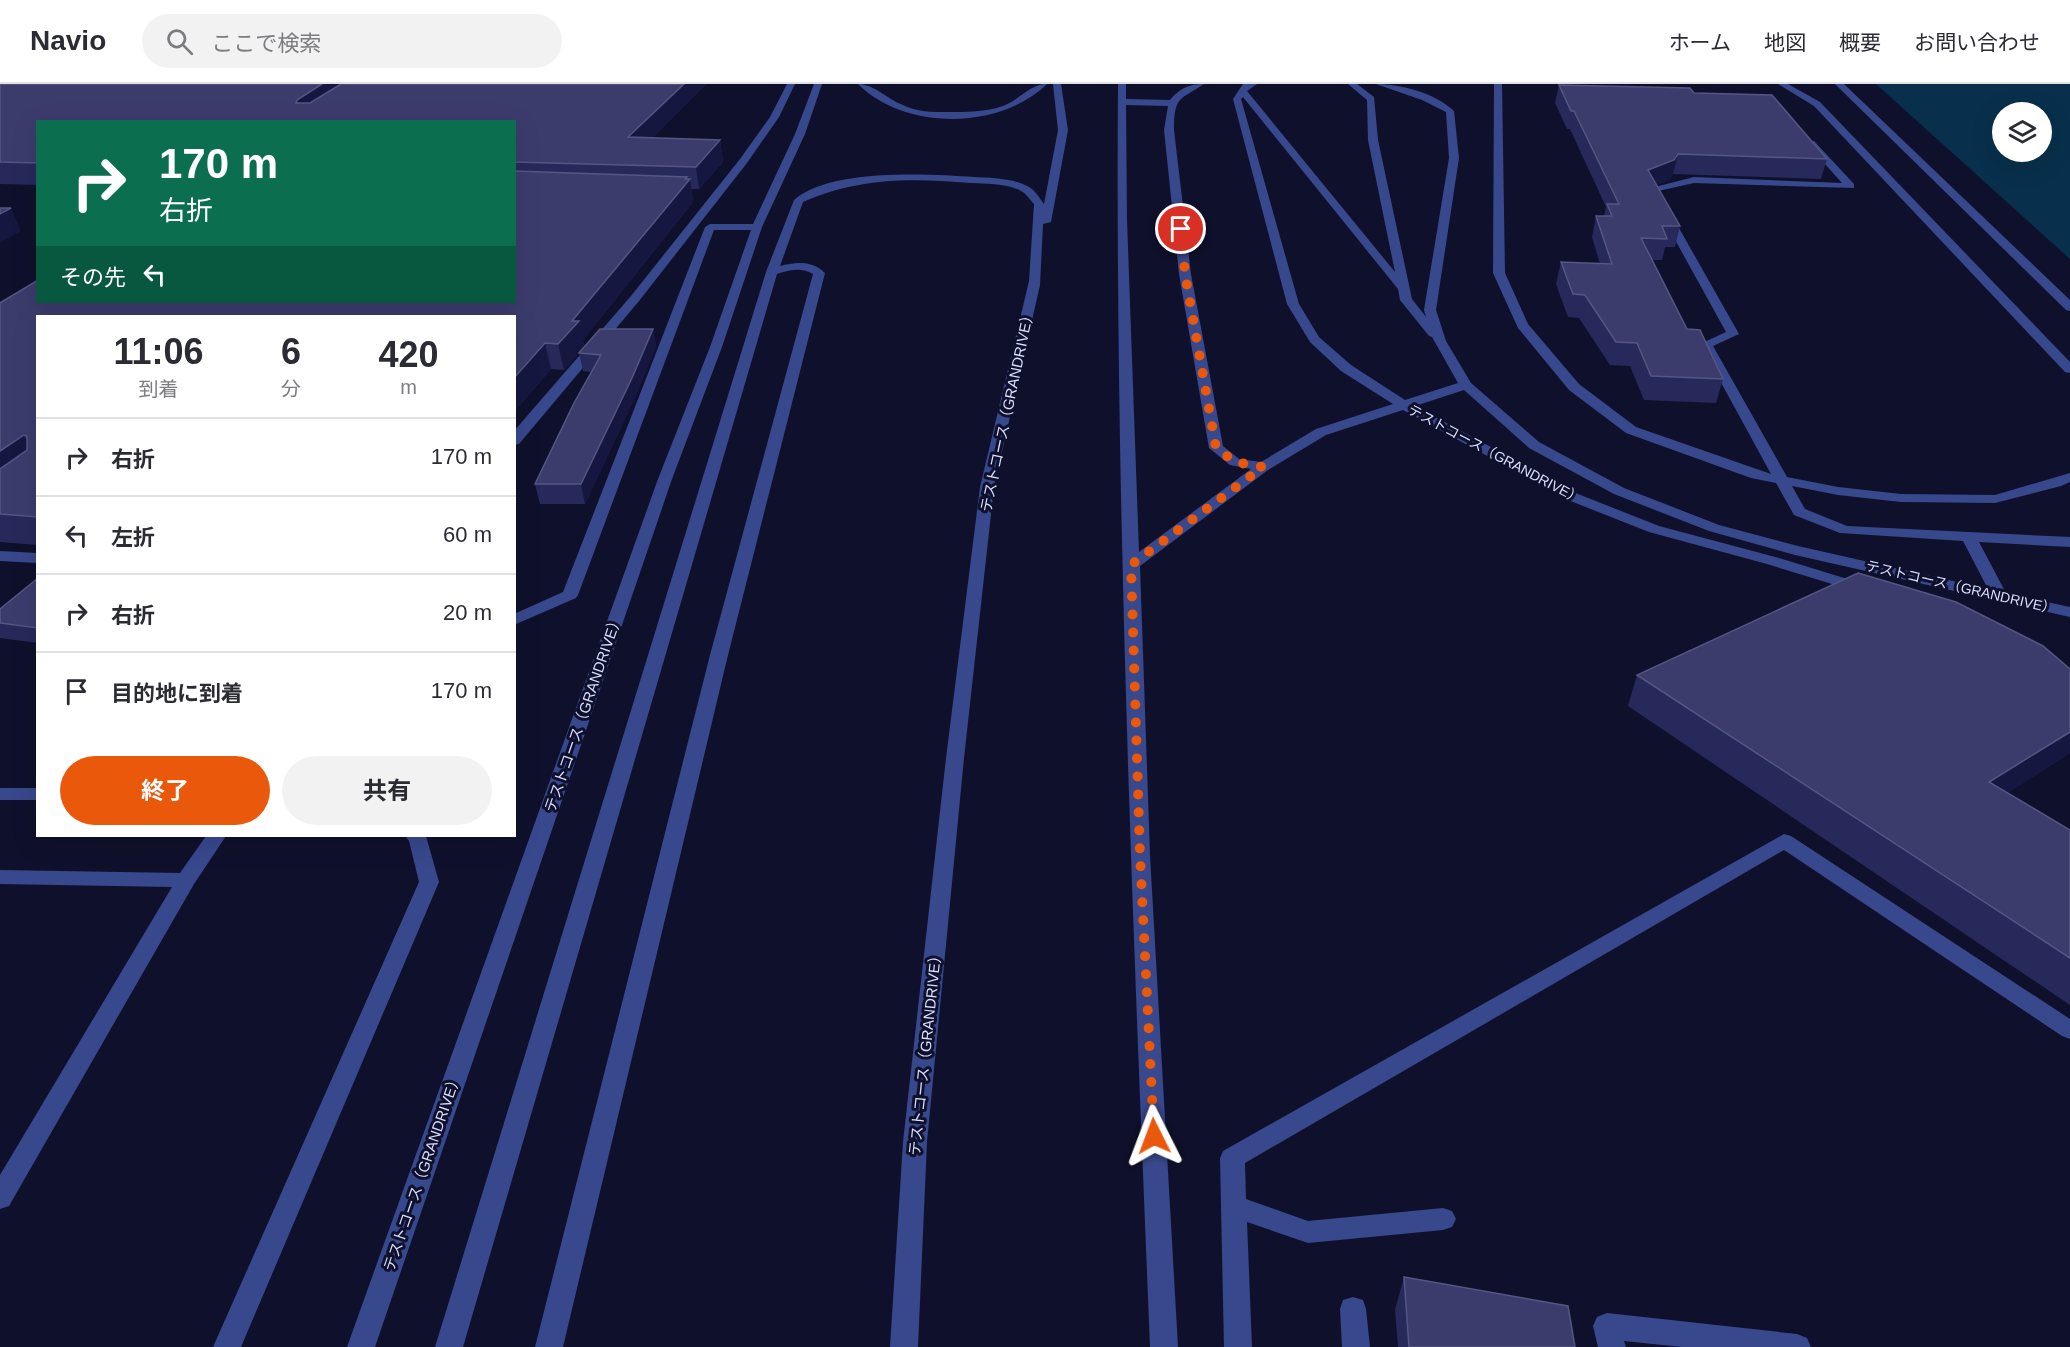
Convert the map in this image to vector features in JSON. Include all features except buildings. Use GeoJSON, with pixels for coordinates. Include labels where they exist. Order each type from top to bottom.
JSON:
{"type":"FeatureCollection","features":[{"type":"Feature","properties":{"kind":"street"},"geometry":{"type":"LineString","coordinates":[[516,438],[549,396],[610,329],[710,195],[753,153],[785,101],[791,84]]}},
{"type":"Feature","properties":{"kind":"street","name":"テストコース（GRANDRIVE）"},"geometry":{"type":"LineString","coordinates":[[361,1347],[665,478],[716,347],[757,227],[800,134],[818,84]]}},
{"type":"Feature","properties":{"kind":"street"},"geometry":{"type":"LineString","coordinates":[[862,84],[881,98],[908,110],[944,114],[986,113],[1015,104],[1043,84]]}},
{"type":"Feature","properties":{"kind":"street","name":"テストコース（GRANDRIVE）"},"geometry":{"type":"LineString","coordinates":[[904,1347],[915,1143],[955,758],[987,488],[1034,285],[1063,130],[1057,84]]}},
{"type":"Feature","properties":{"kind":"street"},"geometry":{"type":"LineString","coordinates":[[1200,84],[1182,92],[1169,108],[1169,130],[1185,274],[1216,448],[1235,462],[1263,467]]}},
{"type":"Feature","properties":{"kind":"street"},"geometry":{"type":"LineString","coordinates":[[1352,84],[1371,99],[1373,140],[1406,300],[1440,341]]}},
{"type":"Feature","properties":{"kind":"street","name":"テストコース（GRANDRIVE）"},"geometry":{"type":"LineString","coordinates":[[1380,84],[1409,91],[1438,102],[1450,111],[1454,158],[1430,310],[1440,341],[1466,385],[1534,445],[1619,491],[1714,528],[1795,550],[2070,612]]}},
{"type":"Feature","properties":{"kind":"street"},"geometry":{"type":"LineString","coordinates":[[1498,84],[1499,273],[1522,325],[1574,387],[1631,430],[1756,475],[1838,492],[1901,498],[1995,499],[2056,483],[2070,477]]}},
{"type":"Feature","properties":{"kind":"street"},"geometry":{"type":"LineString","coordinates":[[1782,84],[1817,104],[2070,369]]}},
{"type":"Feature","properties":{"kind":"street"},"geometry":{"type":"LineString","coordinates":[[1839,84],[2070,307]]}},
{"type":"Feature","properties":{"kind":"street","name":"テストコース（GRANDRIVE）"},"geometry":{"type":"LineString","coordinates":[[1403,289],[1248,88],[1237,99],[1293,304],[1314,339],[1346,368],[1402,404],[1480,448],[1583,501],[1654,529],[1773,561],[1872,592]]}},
{"type":"Feature","properties":{"kind":"street"},"geometry":{"type":"LineString","coordinates":[[1164,1347],[1140,855],[1122,220],[1122,93],[1173,103]]}},
{"type":"Feature","properties":{"kind":"street"},"geometry":{"type":"LineString","coordinates":[[1802,133],[1850,186],[1694,180],[1652,189],[1733,334],[1706,344],[1799,512],[1845,530],[2070,542]]}},
{"type":"Feature","properties":{"kind":"street"},"geometry":{"type":"LineString","coordinates":[[448,1347],[772,272],[799,200],[829,187],[876,178],[922,176],[999,182],[1026,189],[1039,204],[1034,285]]}},
{"type":"Feature","properties":{"kind":"street"},"geometry":{"type":"LineString","coordinates":[[516,619],[570,595],[710,227],[757,227]]}},
{"type":"Feature","properties":{"kind":"street"},"geometry":{"type":"LineString","coordinates":[[549,1347],[719,655],[819,273],[812,267],[793,266],[772,272]]}},
{"type":"Feature","properties":{"kind":"street"},"geometry":{"type":"LineString","coordinates":[[1131,565],[1263,467],[1321,432],[1466,385]]}},
{"type":"Feature","properties":{"kind":"street"},"geometry":{"type":"LineString","coordinates":[[1968,536],[2000,596]]}},
{"type":"Feature","properties":{"kind":"street"},"geometry":{"type":"LineString","coordinates":[[0,555],[36,558]]}},
{"type":"Feature","properties":{"kind":"street"},"geometry":{"type":"LineString","coordinates":[[0,794],[36,794]]}},
{"type":"Feature","properties":{"kind":"street"},"geometry":{"type":"LineString","coordinates":[[0,1198],[186,880],[215,837]]}},
{"type":"Feature","properties":{"kind":"street"},"geometry":{"type":"LineString","coordinates":[[227,1347],[429,882],[416,837]]}},
{"type":"Feature","properties":{"kind":"street"},"geometry":{"type":"LineString","coordinates":[[1238,1347],[1232,1158],[1784,841],[2070,1030]]}},
{"type":"Feature","properties":{"kind":"street"},"geometry":{"type":"LineString","coordinates":[[0,877],[186,880]]}},
{"type":"Feature","properties":{"kind":"street"},"geometry":{"type":"LineString","coordinates":[[1234,1206],[1308,1232],[1443,1219]]}},
{"type":"Feature","properties":{"kind":"street"},"geometry":{"type":"LineString","coordinates":[[1353,1309],[1356,1347]]}},
{"type":"Feature","properties":{"kind":"street"},"geometry":{"type":"LineString","coordinates":[[1612,1347],[1607,1326],[1797,1347]]}},
{"type":"Feature","properties":{"kind":"water"},"geometry":{"type":"Polygon","coordinates":[[[1876,84],[2070,84],[2070,259],[1876,84]]]}},
{"type":"Feature","properties":{"kind":"route"},"geometry":{"type":"LineString","coordinates":[[1154,1136],[1140,855],[1131,565],[1263,467],[1235,462],[1216,448],[1185,274],[1181,229]]}}]}
